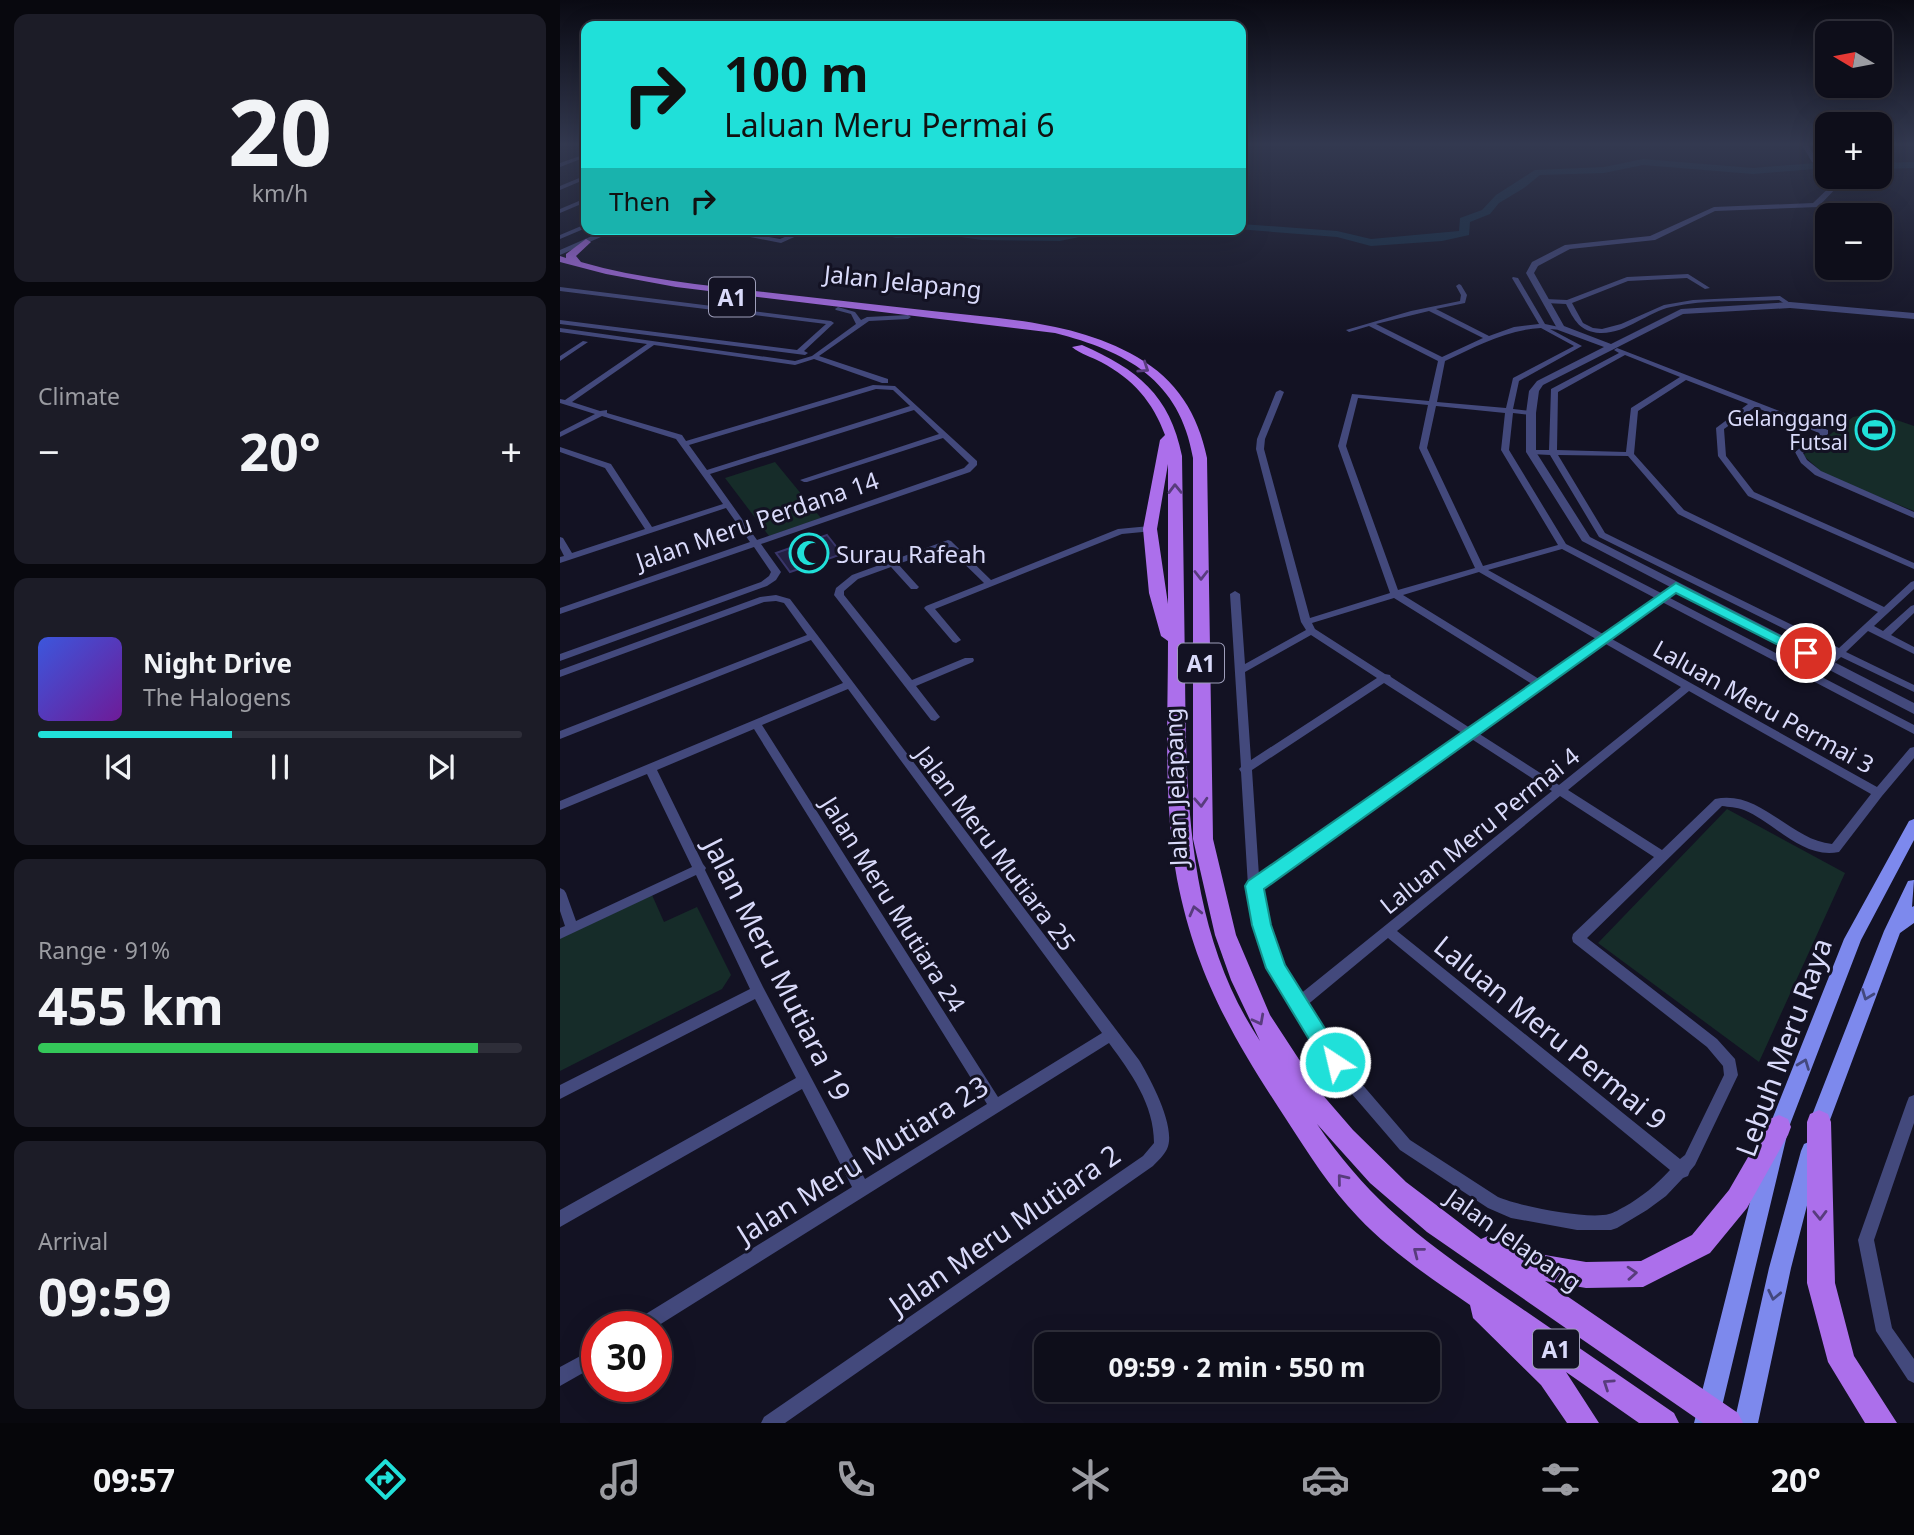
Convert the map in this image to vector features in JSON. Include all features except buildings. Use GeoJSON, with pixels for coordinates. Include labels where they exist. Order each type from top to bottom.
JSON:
{"type":"FeatureCollection","features":[{"type":"Feature","properties":{"kind":"main road"},"geometry":{"type":"LineString","coordinates":[[564,266],[570,256],[586,242]]}},
{"type":"Feature","properties":{"kind":"main road"},"geometry":{"type":"LineString","coordinates":[[560,249],[571,243]]}},
{"type":"Feature","properties":{"kind":"main road","name":"Jalan Jelapang"},"geometry":{"type":"LineString","coordinates":[[564,266],[625,284],[1029,332],[1076,346],[1102,358],[1154,397],[1166,419],[1175,456],[1177,790],[1182,842],[1193,907],[1214,976],[1245,1037],[1328,1162],[1361,1202],[1388,1229],[1449,1275],[1664,1423]]}},
{"type":"Feature","properties":{"kind":"main road","name":"Jalan Jelapang"},"geometry":{"type":"LineString","coordinates":[[564,266],[662,282],[1000,322],[1063,332],[1090,340],[1129,358],[1174,392],[1194,423],[1200,458],[1202,827],[1208,874],[1236,971],[1263,1028],[1325,1116],[1380,1176],[1449,1232],[1714,1419]]}},
{"type":"Feature","properties":{"kind":"main road"},"geometry":{"type":"LineString","coordinates":[[1166,419],[1164,454],[1150,529],[1157,593],[1176,659]]}},
{"type":"Feature","properties":{"kind":"main road","name":"Lebuh Meru Raya"},"geometry":{"type":"LineString","coordinates":[[1714,1419],[1779,1127],[1853,939],[1914,825]]}},
{"type":"Feature","properties":{"kind":"main road"},"geometry":{"type":"LineString","coordinates":[[1746,1423],[1780,1268],[1819,1122],[1892,931],[1914,886]]}},
{"type":"Feature","properties":{"kind":"main road"},"geometry":{"type":"LineString","coordinates":[[1892,931],[1914,913]]}},
{"type":"Feature","properties":{"kind":"main road"},"geometry":{"type":"LineString","coordinates":[[1819,1122],[1821,1283],[1842,1362],[1882,1423]]}},
{"type":"Feature","properties":{"kind":"main road"},"geometry":{"type":"LineString","coordinates":[[1449,1232],[1504,1256],[1539,1267],[1586,1275],[1643,1273],[1701,1244],[1738,1199],[1779,1127]]}},
{"type":"Feature","properties":{"kind":"main road"},"geometry":{"type":"LineString","coordinates":[[1449,1275],[1551,1375],[1584,1423]]}},
{"type":"Feature","properties":{"kind":"street"},"geometry":{"type":"LineString","coordinates":[[1561,328],[1530,270],[1555,252],[1582,244],[1652,238],[1709,211]]}},
{"type":"Feature","properties":{"kind":"street"},"geometry":{"type":"LineString","coordinates":[[560,237],[581,228]]}},
{"type":"Feature","properties":{"kind":"street"},"geometry":{"type":"LineString","coordinates":[[571,243],[589,235]]}},
{"type":"Feature","properties":{"kind":"street"},"geometry":{"type":"LineString","coordinates":[[560,249],[602,235]]}},
{"type":"Feature","properties":{"kind":"street"},"geometry":{"type":"LineString","coordinates":[[745,235],[781,241],[795,235]]}},
{"type":"Feature","properties":{"kind":"street"},"geometry":{"type":"LineString","coordinates":[[1545,301],[1568,302],[1627,279],[1688,276],[1707,288]]}},
{"type":"Feature","properties":{"kind":"street"},"geometry":{"type":"LineString","coordinates":[[1515,278],[1541,324],[1552,334],[1579,346],[1516,380],[1508,411],[1505,450],[1563,546],[1659,599],[1914,730]]}},
{"type":"Feature","properties":{"kind":"street"},"geometry":{"type":"LineString","coordinates":[[1349,330],[1463,302],[1464,295],[1459,286]]}},
{"type":"Feature","properties":{"kind":"street"},"geometry":{"type":"LineString","coordinates":[[560,289],[831,323],[799,352]]}},
{"type":"Feature","properties":{"kind":"street"},"geometry":{"type":"LineString","coordinates":[[1568,302],[1580,324],[1601,332],[1613,330],[1668,306],[1780,298],[1790,305]]}},
{"type":"Feature","properties":{"kind":"street"},"geometry":{"type":"LineString","coordinates":[[1914,316],[1790,305],[1681,312],[1540,383],[1534,390],[1531,413],[1531,452],[1586,539],[1914,709]]}},
{"type":"Feature","properties":{"kind":"street"},"geometry":{"type":"LineString","coordinates":[[838,309],[853,313],[859,323]]}},
{"type":"Feature","properties":{"kind":"street"},"geometry":{"type":"LineString","coordinates":[[1429,309],[1490,339]]}},
{"type":"Feature","properties":{"kind":"street"},"geometry":{"type":"LineString","coordinates":[[560,330],[795,363],[816,356],[859,323],[877,317],[908,317]]}},
{"type":"Feature","properties":{"kind":"street"},"geometry":{"type":"LineString","coordinates":[[560,322],[799,352],[885,381]]}},
{"type":"Feature","properties":{"kind":"street"},"geometry":{"type":"LineString","coordinates":[[1370,324],[1442,360]]}},
{"type":"Feature","properties":{"kind":"street"},"geometry":{"type":"LineString","coordinates":[[1442,360],[1513,328],[1541,324],[1561,328],[1825,432],[1799,452],[1807,465],[1818,473],[1914,515]]}},
{"type":"Feature","properties":{"kind":"street"},"geometry":{"type":"LineString","coordinates":[[615,338],[628,330]]}},
{"type":"Feature","properties":{"kind":"street"},"geometry":{"type":"LineString","coordinates":[[560,359],[585,342]]}},
{"type":"Feature","properties":{"kind":"street"},"geometry":{"type":"LineString","coordinates":[[564,402],[653,343]]}},
{"type":"Feature","properties":{"kind":"street"},"geometry":{"type":"LineString","coordinates":[[1624,353],[1554,391],[1553,453],[1602,535],[1914,689]]}},
{"type":"Feature","properties":{"kind":"street"},"geometry":{"type":"LineString","coordinates":[[1442,360],[1423,448],[1480,569]]}},
{"type":"Feature","properties":{"kind":"street"},"geometry":{"type":"LineString","coordinates":[[1685,377],[1634,410],[1630,454],[1681,512],[1885,611]]}},
{"type":"Feature","properties":{"kind":"street"},"geometry":{"type":"LineString","coordinates":[[685,444],[876,387],[895,388],[943,435],[804,480]]}},
{"type":"Feature","properties":{"kind":"street"},"geometry":{"type":"LineString","coordinates":[[1280,392],[1261,439],[1260,449],[1308,626],[1662,856]]}},
{"type":"Feature","properties":{"kind":"street"},"geometry":{"type":"LineString","coordinates":[[1531,413],[1356,396],[1342,446],[1395,594],[1540,684]]}},
{"type":"Feature","properties":{"kind":"street"},"geometry":{"type":"LineString","coordinates":[[560,658],[764,584],[773,578],[776,572],[685,444],[675,435],[564,402]]}},
{"type":"Feature","properties":{"kind":"street"},"geometry":{"type":"LineString","coordinates":[[1754,404],[1720,428],[1722,456],[1751,494],[1914,566]]}},
{"type":"Feature","properties":{"kind":"street"},"geometry":{"type":"LineString","coordinates":[[706,473],[915,407]]}},
{"type":"Feature","properties":{"kind":"street"},"geometry":{"type":"LineString","coordinates":[[560,435],[604,412]]}},
{"type":"Feature","properties":{"kind":"street","name":"Jalan Meru Perdana 14"},"geometry":{"type":"LineString","coordinates":[[560,611],[967,470],[974,463],[943,435]]}},
{"type":"Feature","properties":{"kind":"street"},"geometry":{"type":"LineString","coordinates":[[560,449],[608,466],[650,530]]}},
{"type":"Feature","properties":{"kind":"street"},"geometry":{"type":"LineString","coordinates":[[1531,452],[1630,454]]}},
{"type":"Feature","properties":{"kind":"street"},"geometry":{"type":"LineString","coordinates":[[560,540],[565,558],[728,505]]}},
{"type":"Feature","properties":{"kind":"street"},"geometry":{"type":"LineString","coordinates":[[956,640],[929,608],[1121,531],[1150,529]]}},
{"type":"Feature","properties":{"kind":"street"},"geometry":{"type":"LineString","coordinates":[[935,718],[839,595],[839,590],[848,581],[948,542],[989,584]]}},
{"type":"Feature","properties":{"kind":"street"},"geometry":{"type":"LineString","coordinates":[[1240,671],[1308,626],[1395,594],[1563,546]]}},
{"type":"Feature","properties":{"kind":"street"},"geometry":{"type":"LineString","coordinates":[[892,563],[914,587]]}},
{"type":"Feature","properties":{"kind":"street","name":"Laluan Meru Permai 3"},"geometry":{"type":"LineString","coordinates":[[1480,569],[1878,793]]}},
{"type":"Feature","properties":{"kind":"street"},"geometry":{"type":"LineString","coordinates":[[1827,664],[1914,584]]}},
{"type":"Feature","properties":{"kind":"street"},"geometry":{"type":"LineString","coordinates":[[1254,886],[1676,587]]}},
{"type":"Feature","properties":{"kind":"street"},"geometry":{"type":"LineString","coordinates":[[1235,594],[1254,886],[1268,947],[1297,1005],[1344,1074],[1405,1145],[1493,1203],[1511,1210],[1577,1222],[1611,1222],[1642,1205],[1683,1171],[1731,1074],[1730,1064],[1712,1043],[1578,938],[1720,802],[1744,805],[1811,845],[1835,849],[1914,751]]}},
{"type":"Feature","properties":{"kind":"street"},"geometry":{"type":"LineString","coordinates":[[1903,595],[1914,600]]}},
{"type":"Feature","properties":{"kind":"street","name":"Jalan Meru Mutiara 25"},"geometry":{"type":"LineString","coordinates":[[560,674],[770,598],[787,601],[1110,1035]]}},
{"type":"Feature","properties":{"kind":"street"},"geometry":{"type":"LineString","coordinates":[[1884,636],[1914,608]]}},
{"type":"Feature","properties":{"kind":"street"},"geometry":{"type":"LineString","coordinates":[[1867,627],[1914,651]]}},
{"type":"Feature","properties":{"kind":"street"},"geometry":{"type":"LineString","coordinates":[[560,735],[813,636]]}},
{"type":"Feature","properties":{"kind":"street"},"geometry":{"type":"LineString","coordinates":[[910,685],[969,660]]}},
{"type":"Feature","properties":{"kind":"street"},"geometry":{"type":"LineString","coordinates":[[1245,769],[1386,677]]}},
{"type":"Feature","properties":{"kind":"street"},"geometry":{"type":"LineString","coordinates":[[560,806],[849,685]]}},
{"type":"Feature","properties":{"kind":"street","name":"Laluan Meru Permai 4"},"geometry":{"type":"LineString","coordinates":[[1297,1005],[1687,687]]}},
{"type":"Feature","properties":{"kind":"street","name":"Jalan Meru Mutiara 24"},"geometry":{"type":"LineString","coordinates":[[756,724],[996,1106]]}},
{"type":"Feature","properties":{"kind":"street","name":"Jalan Meru Mutiara 19"},"geometry":{"type":"LineString","coordinates":[[650,768],[758,991],[862,1190]]}},
{"type":"Feature","properties":{"kind":"street"},"geometry":{"type":"LineString","coordinates":[[560,892],[566,931],[700,868]]}},
{"type":"Feature","properties":{"kind":"street","name":"Laluan Meru Permai 9"},"geometry":{"type":"LineString","coordinates":[[1388,931],[1683,1171]]}},
{"type":"Feature","properties":{"kind":"street"},"geometry":{"type":"LineString","coordinates":[[560,1092],[758,991]]}},
{"type":"Feature","properties":{"kind":"street","name":"Jalan Meru Mutiara 23"},"geometry":{"type":"LineString","coordinates":[[666,1311],[1110,1035]]}},
{"type":"Feature","properties":{"kind":"street","name":"Jalan Meru Mutiara 2"},"geometry":{"type":"LineString","coordinates":[[770,1423],[1156,1153],[1162,1135],[1143,1078],[1110,1035]]}},
{"type":"Feature","properties":{"kind":"street"},"geometry":{"type":"LineString","coordinates":[[560,1219],[805,1080]]}},
{"type":"Feature","properties":{"kind":"street"},"geometry":{"type":"LineString","coordinates":[[1914,1101],[1866,1240],[1884,1331],[1914,1374]]}},
{"type":"Feature","properties":{"kind":"street"},"geometry":{"type":"LineString","coordinates":[[560,1377],[581,1365]]}},
{"type":"Feature","properties":{"kind":"green space"},"geometry":{"type":"Polygon","coordinates":[[[1853,417],[1888,417],[1914,426],[1914,511],[1825,475],[1803,455],[1853,417]]]}},
{"type":"Feature","properties":{"kind":"green space"},"geometry":{"type":"Polygon","coordinates":[[[775,462],[821,518],[769,536],[725,478],[775,462]]]}},
{"type":"Feature","properties":{"kind":"green space"},"geometry":{"type":"Polygon","coordinates":[[[1727,809],[1845,873],[1759,1062],[1598,943],[1727,809]]]}},
{"type":"Feature","properties":{"kind":"green space"},"geometry":{"type":"Polygon","coordinates":[[[652,895],[664,922],[697,907],[731,975],[722,989],[560,1071],[560,938],[652,895]]]}},
{"type":"Feature","properties":{"kind":"waterway"},"geometry":{"type":"LineString","coordinates":[[1246,227],[1337,234],[1371,243],[1442,238],[1465,233],[1464,220],[1486,211]]}},
{"type":"Feature","properties":{"kind":"waterway"},"geometry":{"type":"LineString","coordinates":[[968,235],[1060,238],[1077,235]]}},
{"type":"Feature","properties":{"kind":"place","name":"Gelanggang Futsal"},"geometry":{"type":"Point","coordinates":[1875,430]}},
{"type":"Feature","properties":{"kind":"place","name":"Surau Rafeah"},"geometry":{"type":"Point","coordinates":[809,553]}},
{"type":"Feature","properties":{"kind":"route"},"geometry":{"type":"LineString","coordinates":[[1335,1062],[1313,1031],[1276,968],[1262,925],[1254,886],[1676,587],[1806,653]]}}]}
